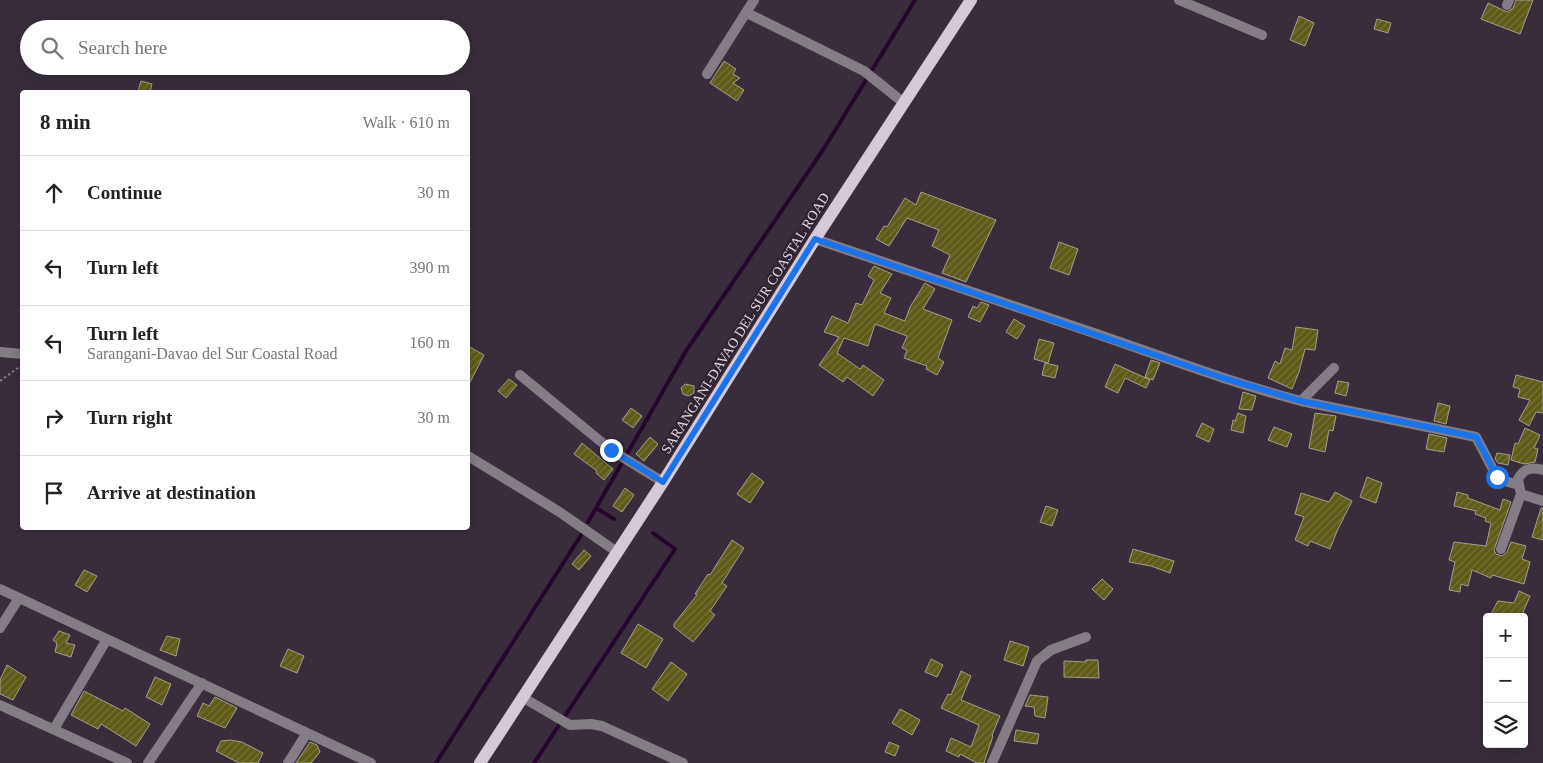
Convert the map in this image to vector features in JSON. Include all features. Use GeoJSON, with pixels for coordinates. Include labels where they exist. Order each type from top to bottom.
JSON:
{"type":"FeatureCollection","features":[{"type":"Feature","properties":{"kind":"main road","name":"SARANGANI-DAVAO DEL SUR COASTAL ROAD"},"geometry":{"type":"LineString","coordinates":[[480,763],[663,482],[815,239],[971,0]]}},
{"type":"Feature","properties":{"kind":"street"},"geometry":{"type":"LineString","coordinates":[[707,74],[754,0]]}},
{"type":"Feature","properties":{"kind":"street"},"geometry":{"type":"LineString","coordinates":[[1179,0],[1262,35]]}},
{"type":"Feature","properties":{"kind":"street"},"geometry":{"type":"LineString","coordinates":[[747,13],[864,71],[904,103]]}},
{"type":"Feature","properties":{"kind":"street"},"geometry":{"type":"LineString","coordinates":[[815,239],[1223,378],[1301,401],[1476,437],[1497,477],[1543,501]]}},
{"type":"Feature","properties":{"kind":"street"},"geometry":{"type":"LineString","coordinates":[[0,352],[20,354]]}},
{"type":"Feature","properties":{"kind":"street"},"geometry":{"type":"LineString","coordinates":[[1301,401],[1334,368]]}},
{"type":"Feature","properties":{"kind":"street"},"geometry":{"type":"LineString","coordinates":[[520,375],[611,450],[663,482]]}},
{"type":"Feature","properties":{"kind":"street"},"geometry":{"type":"LineString","coordinates":[[470,457],[558,511],[617,552]]}},
{"type":"Feature","properties":{"kind":"street"},"geometry":{"type":"LineString","coordinates":[[1501,549],[1520,490],[1518,479],[1526,469],[1533,467],[1543,468]]}},
{"type":"Feature","properties":{"kind":"street"},"geometry":{"type":"LineString","coordinates":[[0,589],[371,763]]}},
{"type":"Feature","properties":{"kind":"street"},"geometry":{"type":"LineString","coordinates":[[0,628],[19,598]]}},
{"type":"Feature","properties":{"kind":"street"},"geometry":{"type":"LineString","coordinates":[[992,763],[1037,661],[1051,650],[1086,636]]}},
{"type":"Feature","properties":{"kind":"street"},"geometry":{"type":"LineString","coordinates":[[54,729],[107,639]]}},
{"type":"Feature","properties":{"kind":"street"},"geometry":{"type":"LineString","coordinates":[[148,763],[202,683]]}},
{"type":"Feature","properties":{"kind":"street"},"geometry":{"type":"LineString","coordinates":[[522,696],[570,725],[591,724],[602,726],[683,763]]}},
{"type":"Feature","properties":{"kind":"street"},"geometry":{"type":"LineString","coordinates":[[0,705],[127,763]]}},
{"type":"Feature","properties":{"kind":"street"},"geometry":{"type":"LineString","coordinates":[[288,763],[307,733]]}},
{"type":"Feature","properties":{"kind":"path"},"geometry":{"type":"LineString","coordinates":[[0,381],[20,366]]}},
{"type":"Feature","properties":{"kind":"building"},"geometry":{"type":"Polygon","coordinates":[[[1516,0],[1533,0],[1520,34],[1481,19],[1488,3],[1507,12],[1513,8],[1516,0]]]}},
{"type":"Feature","properties":{"kind":"building"},"geometry":{"type":"Polygon","coordinates":[[[1299,16],[1314,23],[1305,46],[1290,40],[1299,16]]]}},
{"type":"Feature","properties":{"kind":"building"},"geometry":{"type":"Polygon","coordinates":[[[1377,19],[1391,23],[1388,33],[1374,29],[1377,19]]]}},
{"type":"Feature","properties":{"kind":"building"},"geometry":{"type":"Polygon","coordinates":[[[724,61],[736,69],[733,74],[740,78],[733,83],[744,90],[737,101],[710,83],[724,61]]]}},
{"type":"Feature","properties":{"kind":"building"},"geometry":{"type":"Polygon","coordinates":[[[141,81],[152,84],[150,90],[138,90],[141,81]]]}},
{"type":"Feature","properties":{"kind":"building"},"geometry":{"type":"Polygon","coordinates":[[[921,192],[996,220],[966,282],[942,273],[950,255],[932,246],[939,230],[907,218],[889,246],[876,239],[884,226],[887,227],[905,198],[916,205],[921,192]]]}},
{"type":"Feature","properties":{"kind":"building"},"geometry":{"type":"Polygon","coordinates":[[[1059,242],[1078,249],[1069,275],[1050,268],[1059,242]]]}},
{"type":"Feature","properties":{"kind":"building"},"geometry":{"type":"Polygon","coordinates":[[[874,266],[892,274],[880,293],[891,298],[884,313],[905,321],[910,307],[925,283],[935,289],[923,309],[952,320],[938,358],[944,362],[937,375],[926,369],[927,366],[904,358],[907,350],[902,348],[907,336],[875,324],[868,346],[844,338],[837,353],[860,369],[863,365],[884,380],[873,396],[847,377],[843,382],[819,365],[839,337],[824,332],[832,316],[848,323],[856,303],[862,305],[874,280],[868,276],[874,266]]]}},
{"type":"Feature","properties":{"kind":"building"},"geometry":{"type":"Polygon","coordinates":[[[981,302],[989,305],[980,322],[968,317],[973,306],[977,308],[981,302]]]}},
{"type":"Feature","properties":{"kind":"building"},"geometry":{"type":"Polygon","coordinates":[[[1014,319],[1025,326],[1017,339],[1006,332],[1014,319]]]}},
{"type":"Feature","properties":{"kind":"building"},"geometry":{"type":"Polygon","coordinates":[[[1296,327],[1318,330],[1315,350],[1305,349],[1292,389],[1268,378],[1275,361],[1280,364],[1285,348],[1292,350],[1296,327]]]}},
{"type":"Feature","properties":{"kind":"building"},"geometry":{"type":"Polygon","coordinates":[[[1039,339],[1054,343],[1048,363],[1034,359],[1039,339]]]}},
{"type":"Feature","properties":{"kind":"building"},"geometry":{"type":"Polygon","coordinates":[[[470,347],[484,355],[470,382],[470,347]]]}},
{"type":"Feature","properties":{"kind":"building"},"geometry":{"type":"Polygon","coordinates":[[[1151,360],[1160,363],[1153,380],[1145,377],[1151,360]]]}},
{"type":"Feature","properties":{"kind":"building"},"geometry":{"type":"Polygon","coordinates":[[[1045,363],[1058,366],[1055,378],[1042,375],[1045,363]]]}},
{"type":"Feature","properties":{"kind":"building"},"geometry":{"type":"Polygon","coordinates":[[[1115,364],[1150,380],[1146,388],[1125,378],[1118,393],[1105,387],[1115,364]]]}},
{"type":"Feature","properties":{"kind":"building"},"geometry":{"type":"Polygon","coordinates":[[[1516,375],[1543,382],[1543,413],[1536,412],[1529,426],[1519,420],[1530,400],[1518,397],[1520,389],[1513,387],[1516,375]]]}},
{"type":"Feature","properties":{"kind":"building"},"geometry":{"type":"Polygon","coordinates":[[[509,379],[517,385],[506,398],[498,391],[509,379]]]}},
{"type":"Feature","properties":{"kind":"building"},"geometry":{"type":"Polygon","coordinates":[[[1338,381],[1349,383],[1346,396],[1335,393],[1338,381]]]}},
{"type":"Feature","properties":{"kind":"building"},"geometry":{"type":"Polygon","coordinates":[[[685,384],[694,386],[694,393],[688,396],[683,394],[681,388],[685,384]]]}},
{"type":"Feature","properties":{"kind":"building"},"geometry":{"type":"Polygon","coordinates":[[[1243,392],[1256,396],[1252,410],[1239,409],[1243,392]]]}},
{"type":"Feature","properties":{"kind":"building"},"geometry":{"type":"Polygon","coordinates":[[[1438,403],[1450,406],[1446,424],[1434,421],[1438,403]]]}},
{"type":"Feature","properties":{"kind":"building"},"geometry":{"type":"Polygon","coordinates":[[[631,408],[642,416],[633,428],[622,420],[631,408]]]}},
{"type":"Feature","properties":{"kind":"building"},"geometry":{"type":"Polygon","coordinates":[[[1238,413],[1246,416],[1243,433],[1231,430],[1233,420],[1235,421],[1238,413]]]}},
{"type":"Feature","properties":{"kind":"building"},"geometry":{"type":"Polygon","coordinates":[[[1315,413],[1336,416],[1333,431],[1329,430],[1325,452],[1309,448],[1315,413]]]}},
{"type":"Feature","properties":{"kind":"building"},"geometry":{"type":"Polygon","coordinates":[[[1202,423],[1214,429],[1209,442],[1196,436],[1202,423]]]}},
{"type":"Feature","properties":{"kind":"building"},"geometry":{"type":"Polygon","coordinates":[[[1274,427],[1292,434],[1287,447],[1268,440],[1274,427]]]}},
{"type":"Feature","properties":{"kind":"building"},"geometry":{"type":"Polygon","coordinates":[[[1525,428],[1540,435],[1534,448],[1538,449],[1535,462],[1524,464],[1511,460],[1515,443],[1518,444],[1525,428]]]}},
{"type":"Feature","properties":{"kind":"building"},"geometry":{"type":"Polygon","coordinates":[[[1429,434],[1447,438],[1444,452],[1426,449],[1429,434]]]}},
{"type":"Feature","properties":{"kind":"building"},"geometry":{"type":"Polygon","coordinates":[[[650,437],[658,444],[644,461],[636,454],[650,437]]]}},
{"type":"Feature","properties":{"kind":"building"},"geometry":{"type":"Polygon","coordinates":[[[582,443],[613,469],[604,480],[596,473],[597,471],[574,454],[582,443]]]}},
{"type":"Feature","properties":{"kind":"building"},"geometry":{"type":"Polygon","coordinates":[[[1497,453],[1510,455],[1508,465],[1498,463],[1495,459],[1497,453]]]}},
{"type":"Feature","properties":{"kind":"building"},"geometry":{"type":"Polygon","coordinates":[[[752,473],[764,482],[750,503],[737,494],[752,473]]]}},
{"type":"Feature","properties":{"kind":"building"},"geometry":{"type":"Polygon","coordinates":[[[1367,477],[1382,483],[1376,503],[1360,497],[1367,477]]]}},
{"type":"Feature","properties":{"kind":"building"},"geometry":{"type":"Polygon","coordinates":[[[625,488],[634,495],[622,512],[613,506],[625,488]]]}},
{"type":"Feature","properties":{"kind":"building"},"geometry":{"type":"Polygon","coordinates":[[[1335,492],[1352,501],[1330,549],[1310,541],[1308,546],[1295,540],[1304,517],[1295,514],[1301,493],[1329,502],[1335,492]]]}},
{"type":"Feature","properties":{"kind":"building"},"geometry":{"type":"Polygon","coordinates":[[[1457,492],[1500,510],[1503,499],[1511,502],[1494,550],[1496,554],[1502,556],[1507,552],[1511,542],[1526,546],[1522,559],[1530,562],[1524,584],[1492,575],[1491,578],[1472,570],[1468,586],[1461,584],[1460,592],[1449,590],[1455,562],[1449,560],[1454,542],[1486,546],[1491,523],[1485,521],[1486,518],[1475,514],[1476,511],[1454,506],[1457,492]]]}},
{"type":"Feature","properties":{"kind":"building"},"geometry":{"type":"Polygon","coordinates":[[[1046,506],[1058,510],[1052,526],[1040,522],[1046,506]]]}},
{"type":"Feature","properties":{"kind":"building"},"geometry":{"type":"Polygon","coordinates":[[[1541,508],[1543,508],[1543,540],[1532,537],[1541,508]]]}},
{"type":"Feature","properties":{"kind":"building"},"geometry":{"type":"Polygon","coordinates":[[[732,540],[744,548],[722,583],[727,586],[710,611],[715,615],[693,642],[674,627],[674,624],[697,595],[695,594],[708,574],[710,575],[732,540]]]}},
{"type":"Feature","properties":{"kind":"building"},"geometry":{"type":"Polygon","coordinates":[[[1133,549],[1174,561],[1170,573],[1151,566],[1129,562],[1133,549]]]}},
{"type":"Feature","properties":{"kind":"building"},"geometry":{"type":"Polygon","coordinates":[[[584,550],[591,556],[579,570],[572,564],[584,550]]]}},
{"type":"Feature","properties":{"kind":"building"},"geometry":{"type":"Polygon","coordinates":[[[84,570],[97,576],[87,592],[75,585],[84,570]]]}},
{"type":"Feature","properties":{"kind":"building"},"geometry":{"type":"Polygon","coordinates":[[[1102,579],[1113,589],[1104,600],[1092,589],[1102,579]]]}},
{"type":"Feature","properties":{"kind":"building"},"geometry":{"type":"Polygon","coordinates":[[[1519,591],[1530,596],[1523,613],[1492,613],[1498,601],[1514,603],[1519,591]]]}},
{"type":"Feature","properties":{"kind":"building"},"geometry":{"type":"Polygon","coordinates":[[[638,624],[663,639],[646,668],[621,653],[638,624]]]}},
{"type":"Feature","properties":{"kind":"building"},"geometry":{"type":"Polygon","coordinates":[[[59,631],[70,635],[66,643],[75,645],[71,657],[55,652],[57,643],[53,640],[59,631]]]}},
{"type":"Feature","properties":{"kind":"building"},"geometry":{"type":"Polygon","coordinates":[[[167,636],[180,639],[176,656],[160,650],[167,636]]]}},
{"type":"Feature","properties":{"kind":"building"},"geometry":{"type":"Polygon","coordinates":[[[1010,641],[1029,647],[1023,666],[1004,660],[1010,641]]]}},
{"type":"Feature","properties":{"kind":"building"},"geometry":{"type":"Polygon","coordinates":[[[288,649],[304,656],[297,673],[280,666],[288,649]]]}},
{"type":"Feature","properties":{"kind":"building"},"geometry":{"type":"Polygon","coordinates":[[[931,659],[943,665],[937,677],[925,672],[931,659]]]}},
{"type":"Feature","properties":{"kind":"building"},"geometry":{"type":"Polygon","coordinates":[[[1086,660],[1098,660],[1099,678],[1064,677],[1064,661],[1086,662],[1086,660]]]}},
{"type":"Feature","properties":{"kind":"building"},"geometry":{"type":"Polygon","coordinates":[[[671,662],[687,674],[668,701],[652,689],[671,662]]]}},
{"type":"Feature","properties":{"kind":"building"},"geometry":{"type":"Polygon","coordinates":[[[7,665],[26,677],[13,700],[0,694],[0,680],[7,665]]]}},
{"type":"Feature","properties":{"kind":"building"},"geometry":{"type":"Polygon","coordinates":[[[961,671],[971,676],[961,700],[1000,716],[984,763],[977,763],[960,754],[959,757],[946,751],[951,738],[971,747],[979,725],[941,708],[948,694],[951,695],[961,671]]]}},
{"type":"Feature","properties":{"kind":"building"},"geometry":{"type":"Polygon","coordinates":[[[155,677],[171,684],[162,705],[146,697],[155,677]]]}},
{"type":"Feature","properties":{"kind":"building"},"geometry":{"type":"Polygon","coordinates":[[[84,691],[123,711],[125,708],[150,724],[136,746],[101,724],[98,729],[71,715],[84,691]]]}},
{"type":"Feature","properties":{"kind":"building"},"geometry":{"type":"Polygon","coordinates":[[[1030,695],[1048,697],[1045,718],[1035,716],[1034,707],[1025,706],[1030,695]]]}},
{"type":"Feature","properties":{"kind":"building"},"geometry":{"type":"Polygon","coordinates":[[[215,697],[237,708],[225,728],[197,716],[203,703],[209,706],[215,697]]]}},
{"type":"Feature","properties":{"kind":"building"},"geometry":{"type":"Polygon","coordinates":[[[900,709],[920,720],[912,735],[892,723],[900,709]]]}},
{"type":"Feature","properties":{"kind":"building"},"geometry":{"type":"Polygon","coordinates":[[[1016,730],[1039,734],[1037,744],[1014,741],[1016,730]]]}},
{"type":"Feature","properties":{"kind":"building"},"geometry":{"type":"Polygon","coordinates":[[[221,741],[242,742],[263,753],[258,763],[239,763],[216,751],[221,741]]]}},
{"type":"Feature","properties":{"kind":"building"},"geometry":{"type":"Polygon","coordinates":[[[310,742],[317,745],[320,752],[311,763],[296,763],[310,742]]]}},
{"type":"Feature","properties":{"kind":"building"},"geometry":{"type":"Polygon","coordinates":[[[889,742],[899,746],[895,756],[885,752],[889,742]]]}},
{"type":"Feature","properties":{"kind":"waterway"},"geometry":{"type":"LineString","coordinates":[[588,522],[686,351],[823,150],[915,0]]}},
{"type":"Feature","properties":{"kind":"waterway"},"geometry":{"type":"LineString","coordinates":[[596,508],[614,519]]}},
{"type":"Feature","properties":{"kind":"waterway"},"geometry":{"type":"LineString","coordinates":[[436,763],[583,532]]}},
{"type":"Feature","properties":{"kind":"waterway"},"geometry":{"type":"LineString","coordinates":[[534,763],[675,549],[653,533]]}},
{"type":"Feature","properties":{"kind":"route"},"geometry":{"type":"LineString","coordinates":[[611,450],[663,482],[815,239],[1275,394],[1476,437],[1497,477]]}}]}
